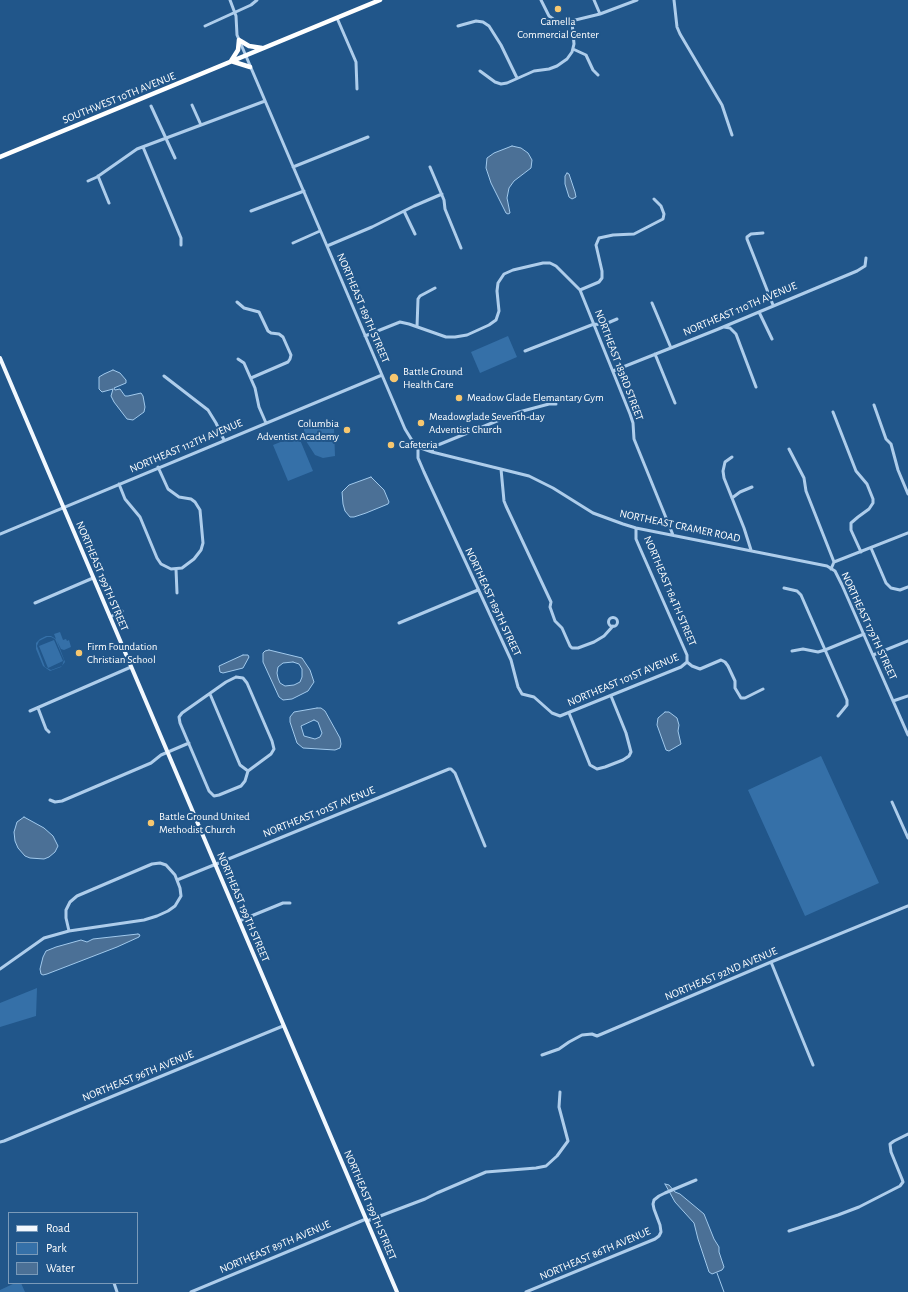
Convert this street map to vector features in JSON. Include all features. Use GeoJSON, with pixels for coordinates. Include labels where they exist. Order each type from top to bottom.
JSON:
{"type":"FeatureCollection","features":[{"type":"Feature","properties":{"kind":"highway","name":"SOUTHWEST 10TH AVENUE"},"geometry":{"type":"LineString","coordinates":[[0,156],[380,0]]}},
{"type":"Feature","properties":{"kind":"highway"},"geometry":{"type":"LineString","coordinates":[[239,40],[249,46],[263,48]]}},
{"type":"Feature","properties":{"kind":"highway"},"geometry":{"type":"LineString","coordinates":[[239,40],[239,48],[231,62],[250,67]]}},
{"type":"Feature","properties":{"kind":"main road","name":"NORTHEAST 199TH STREET"},"geometry":{"type":"LineString","coordinates":[[0,358],[397,1292]]}},
{"type":"Feature","properties":{"kind":"street","name":"NORTHEAST 189TH STREET"},"geometry":{"type":"LineString","coordinates":[[230,0],[235,12],[237,35],[250,67],[407,434],[418,447],[418,458],[424,472],[511,660],[521,693],[523,695],[534,697],[552,713],[560,716],[567,714]]}},
{"type":"Feature","properties":{"kind":"street"},"geometry":{"type":"LineString","coordinates":[[205,26],[251,5],[257,0]]}},
{"type":"Feature","properties":{"kind":"street"},"geometry":{"type":"LineString","coordinates":[[365,6],[368,0]]}},
{"type":"Feature","properties":{"kind":"street"},"geometry":{"type":"LineString","coordinates":[[541,0],[546,12],[552,20],[561,23],[572,22],[600,14],[637,0]]}},
{"type":"Feature","properties":{"kind":"street"},"geometry":{"type":"LineString","coordinates":[[594,0],[600,14]]}},
{"type":"Feature","properties":{"kind":"street"},"geometry":{"type":"LineString","coordinates":[[674,0],[677,27],[680,34],[722,104],[732,135]]}},
{"type":"Feature","properties":{"kind":"street"},"geometry":{"type":"LineString","coordinates":[[337,18],[356,62],[357,90]]}},
{"type":"Feature","properties":{"kind":"street"},"geometry":{"type":"LineString","coordinates":[[458,26],[476,21],[487,24],[496,36],[517,78]]}},
{"type":"Feature","properties":{"kind":"street"},"geometry":{"type":"LineString","coordinates":[[480,71],[495,82],[501,84],[534,71],[549,69],[557,66],[570,56],[573,49],[572,22]]}},
{"type":"Feature","properties":{"kind":"street"},"geometry":{"type":"LineString","coordinates":[[573,49],[586,54],[593,70],[598,76]]}},
{"type":"Feature","properties":{"kind":"street"},"geometry":{"type":"LineString","coordinates":[[88,181],[98,176],[133,151],[265,101]]}},
{"type":"Feature","properties":{"kind":"street"},"geometry":{"type":"LineString","coordinates":[[192,105],[201,125]]}},
{"type":"Feature","properties":{"kind":"street"},"geometry":{"type":"LineString","coordinates":[[151,106],[175,158]]}},
{"type":"Feature","properties":{"kind":"street"},"geometry":{"type":"LineString","coordinates":[[293,167],[368,137]]}},
{"type":"Feature","properties":{"kind":"street"},"geometry":{"type":"LineString","coordinates":[[143,147],[181,238],[181,245]]}},
{"type":"Feature","properties":{"kind":"street"},"geometry":{"type":"LineString","coordinates":[[430,167],[442,194],[445,209],[461,248]]}},
{"type":"Feature","properties":{"kind":"street"},"geometry":{"type":"LineString","coordinates":[[98,176],[109,203]]}},
{"type":"Feature","properties":{"kind":"street"},"geometry":{"type":"LineString","coordinates":[[251,211],[304,191]]}},
{"type":"Feature","properties":{"kind":"street"},"geometry":{"type":"LineString","coordinates":[[327,246],[372,227],[442,194]]}},
{"type":"Feature","properties":{"kind":"street"},"geometry":{"type":"LineString","coordinates":[[366,336],[400,322],[442,336],[455,337],[467,335],[489,325],[496,320],[500,306],[497,289],[501,277],[510,271],[535,264],[546,262],[554,265],[580,290],[599,282],[602,278],[602,272],[596,244],[599,238],[613,235],[634,234],[660,222],[663,219],[664,214],[661,206],[654,199]]}},
{"type":"Feature","properties":{"kind":"street"},"geometry":{"type":"LineString","coordinates":[[404,211],[416,234]]}},
{"type":"Feature","properties":{"kind":"street"},"geometry":{"type":"LineString","coordinates":[[294,243],[320,231]]}},
{"type":"Feature","properties":{"kind":"street"},"geometry":{"type":"LineString","coordinates":[[763,233],[751,234],[747,237],[747,239],[773,306]]}},
{"type":"Feature","properties":{"kind":"street","name":"NORTHEAST 110TH AVENUE"},"geometry":{"type":"LineString","coordinates":[[613,371],[724,327],[864,268],[866,258]]}},
{"type":"Feature","properties":{"kind":"street"},"geometry":{"type":"LineString","coordinates":[[417,327],[418,299],[420,296],[435,288]]}},
{"type":"Feature","properties":{"kind":"street","name":"NORTHEAST 183RD STREET"},"geometry":{"type":"LineString","coordinates":[[580,290],[630,414],[633,423],[634,439],[673,535]]}},
{"type":"Feature","properties":{"kind":"street"},"geometry":{"type":"LineString","coordinates":[[237,302],[244,308],[258,311],[268,331],[282,336],[290,353],[290,359],[286,363],[251,378]]}},
{"type":"Feature","properties":{"kind":"street"},"geometry":{"type":"LineString","coordinates":[[652,303],[671,348]]}},
{"type":"Feature","properties":{"kind":"street"},"geometry":{"type":"LineString","coordinates":[[759,312],[772,339]]}},
{"type":"Feature","properties":{"kind":"street"},"geometry":{"type":"LineString","coordinates":[[525,351],[594,324],[603,325],[617,319]]}},
{"type":"Feature","properties":{"kind":"street"},"geometry":{"type":"LineString","coordinates":[[724,327],[730,328],[736,334],[756,387]]}},
{"type":"Feature","properties":{"kind":"street"},"geometry":{"type":"LineString","coordinates":[[655,354],[675,403]]}},
{"type":"Feature","properties":{"kind":"street"},"geometry":{"type":"LineString","coordinates":[[238,359],[244,363],[251,378],[266,423]]}},
{"type":"Feature","properties":{"kind":"street","name":"NORTHEAST 112TH AVENUE"},"geometry":{"type":"LineString","coordinates":[[0,534],[382,375]]}},
{"type":"Feature","properties":{"kind":"street"},"geometry":{"type":"LineString","coordinates":[[164,376],[208,410],[218,426],[224,440]]}},
{"type":"Feature","properties":{"kind":"street"},"geometry":{"type":"LineString","coordinates":[[432,452],[433,448],[438,445],[519,412],[549,404],[556,404]]}},
{"type":"Feature","properties":{"kind":"street"},"geometry":{"type":"LineString","coordinates":[[874,406],[886,439],[891,444],[898,470],[908,494]]}},
{"type":"Feature","properties":{"kind":"street"},"geometry":{"type":"LineString","coordinates":[[833,412],[856,471],[867,484],[874,499],[869,509],[851,523],[851,530],[860,552]]}},
{"type":"Feature","properties":{"kind":"street","name":"NORTHEAST CRAMER ROAD"},"geometry":{"type":"LineString","coordinates":[[418,447],[432,452],[534,478],[593,513],[636,528],[822,564],[831,569]]}},
{"type":"Feature","properties":{"kind":"street","name":"NORTHEAST 179TH STREET"},"geometry":{"type":"LineString","coordinates":[[789,449],[804,478],[806,491],[834,562]]}},
{"type":"Feature","properties":{"kind":"street"},"geometry":{"type":"LineString","coordinates":[[732,457],[725,462],[723,471],[725,483],[746,533],[751,550]]}},
{"type":"Feature","properties":{"kind":"street"},"geometry":{"type":"LineString","coordinates":[[119,484],[125,499],[140,517],[157,558],[161,564],[171,569],[182,568],[194,559],[201,550],[203,543],[200,510],[195,502],[179,496],[168,489],[158,467]]}},
{"type":"Feature","properties":{"kind":"street"},"geometry":{"type":"LineString","coordinates":[[501,469],[504,502],[551,602],[550,607],[555,621],[562,628],[570,646],[572,648],[578,648],[594,642],[604,636],[613,626]]}},
{"type":"Feature","properties":{"kind":"street"},"geometry":{"type":"LineString","coordinates":[[732,498],[740,492],[752,487]]}},
{"type":"Feature","properties":{"kind":"street","name":"NORTHEAST 184TH STREET"},"geometry":{"type":"LineString","coordinates":[[636,528],[636,539],[687,655],[687,662]]}},
{"type":"Feature","properties":{"kind":"street"},"geometry":{"type":"LineString","coordinates":[[831,569],[834,562],[908,533]]}},
{"type":"Feature","properties":{"kind":"street"},"geometry":{"type":"LineString","coordinates":[[871,548],[886,583],[891,588],[900,590],[908,587]]}},
{"type":"Feature","properties":{"kind":"street"},"geometry":{"type":"LineString","coordinates":[[176,569],[178,593]]}},
{"type":"Feature","properties":{"kind":"street","name":"NORTHEAST 179TH STREET"},"geometry":{"type":"LineString","coordinates":[[831,569],[838,576],[908,735]]}},
{"type":"Feature","properties":{"kind":"street"},"geometry":{"type":"LineString","coordinates":[[35,603],[93,578]]}},
{"type":"Feature","properties":{"kind":"street"},"geometry":{"type":"LineString","coordinates":[[784,588],[800,593],[847,702],[847,706],[838,716]]}},
{"type":"Feature","properties":{"kind":"street"},"geometry":{"type":"LineString","coordinates":[[400,623],[478,590]]}},
{"type":"Feature","properties":{"kind":"street"},"geometry":{"type":"LineString","coordinates":[[110,617],[122,611]]}},
{"type":"Feature","properties":{"kind":"street"},"geometry":{"type":"LineString","coordinates":[[792,651],[803,649],[818,652],[864,634]]}},
{"type":"Feature","properties":{"kind":"street"},"geometry":{"type":"LineString","coordinates":[[873,655],[908,641]]}},
{"type":"Feature","properties":{"kind":"street"},"geometry":{"type":"LineString","coordinates":[[687,662],[700,669],[722,660],[728,666],[735,681],[735,688],[741,698],[746,698],[763,689]]}},
{"type":"Feature","properties":{"kind":"street","name":"NORTHEAST 101ST AVENUE"},"geometry":{"type":"LineString","coordinates":[[567,714],[681,667],[687,662]]}},
{"type":"Feature","properties":{"kind":"street"},"geometry":{"type":"LineString","coordinates":[[30,711],[131,667]]}},
{"type":"Feature","properties":{"kind":"street"},"geometry":{"type":"LineString","coordinates":[[233,678],[242,678],[247,683],[274,747],[270,754],[248,771],[244,783],[241,786],[214,796],[211,794],[179,721],[182,713],[210,694],[233,678]]}},
{"type":"Feature","properties":{"kind":"street"},"geometry":{"type":"LineString","coordinates":[[210,694],[240,765],[248,771]]}},
{"type":"Feature","properties":{"kind":"street"},"geometry":{"type":"LineString","coordinates":[[567,714],[590,765],[597,769],[605,767],[629,756],[632,752],[611,696]]}},
{"type":"Feature","properties":{"kind":"street"},"geometry":{"type":"LineString","coordinates":[[893,701],[908,696]]}},
{"type":"Feature","properties":{"kind":"street"},"geometry":{"type":"LineString","coordinates":[[38,708],[46,729],[49,732]]}},
{"type":"Feature","properties":{"kind":"street"},"geometry":{"type":"LineString","coordinates":[[50,800],[55,802],[62,801],[151,762],[160,755],[189,743]]}},
{"type":"Feature","properties":{"kind":"street","name":"NORTHEAST 101ST AVENUE"},"geometry":{"type":"LineString","coordinates":[[177,880],[449,769],[452,769],[455,773],[485,846]]}},
{"type":"Feature","properties":{"kind":"street"},"geometry":{"type":"LineString","coordinates":[[892,802],[908,838]]}},
{"type":"Feature","properties":{"kind":"street"},"geometry":{"type":"LineString","coordinates":[[0,969],[44,938],[69,931],[138,921],[162,914],[175,906],[180,899],[180,888],[177,880],[169,868],[163,864],[156,863],[77,896],[70,902],[66,910],[69,931]]}},
{"type":"Feature","properties":{"kind":"street"},"geometry":{"type":"LineString","coordinates":[[239,921],[283,903],[290,904]]}},
{"type":"Feature","properties":{"kind":"street","name":"NORTHEAST 92ND AVENUE"},"geometry":{"type":"LineString","coordinates":[[542,1055],[559,1049],[582,1035],[592,1034],[597,1036],[908,906]]}},
{"type":"Feature","properties":{"kind":"street"},"geometry":{"type":"LineString","coordinates":[[771,962],[813,1065]]}},
{"type":"Feature","properties":{"kind":"street","name":"NORTHEAST 96TH AVENUE"},"geometry":{"type":"LineString","coordinates":[[0,1142],[283,1026]]}},
{"type":"Feature","properties":{"kind":"street","name":"NORTHEAST 89TH AVENUE"},"geometry":{"type":"LineString","coordinates":[[191,1292],[367,1220],[425,1199],[486,1172],[546,1166],[568,1141],[559,1107],[560,1092]]}},
{"type":"Feature","properties":{"kind":"street"},"geometry":{"type":"LineString","coordinates":[[789,1231],[838,1215],[879,1198],[900,1186],[903,1182],[890,1146],[894,1140],[908,1134]]}},
{"type":"Feature","properties":{"kind":"street","name":"NORTHEAST 86TH AVENUE"},"geometry":{"type":"LineString","coordinates":[[526,1292],[655,1239],[661,1232],[654,1209],[654,1200],[665,1192],[696,1180]]}},
{"type":"Feature","properties":{"kind":"green space"},"geometry":{"type":"Polygon","coordinates":[[[508,336],[517,357],[480,373],[471,352],[508,336]]]}},
{"type":"Feature","properties":{"kind":"green space"},"geometry":{"type":"Polygon","coordinates":[[[304,426],[332,427],[334,429],[335,456],[323,458],[315,455],[306,441],[304,426]]]}},
{"type":"Feature","properties":{"kind":"green space"},"geometry":{"type":"Polygon","coordinates":[[[298,435],[313,471],[288,481],[273,445],[298,435]]]}},
{"type":"Feature","properties":{"kind":"green space"},"geometry":{"type":"Polygon","coordinates":[[[60,632],[63,640],[69,640],[71,647],[64,650],[61,649],[57,641],[65,662],[62,666],[61,667],[50,671],[43,666],[36,649],[36,643],[46,636],[51,636],[56,639],[54,634],[60,632]],[[47,637],[39,641],[37,646],[45,667],[51,670],[62,666],[64,660],[55,639],[47,637]]]}},
{"type":"Feature","properties":{"kind":"green space"},"geometry":{"type":"Polygon","coordinates":[[[54,640],[63,661],[48,668],[39,646],[54,640]]]}},
{"type":"Feature","properties":{"kind":"green space"},"geometry":{"type":"Polygon","coordinates":[[[821,756],[879,883],[805,916],[748,790],[821,756]]]}},
{"type":"Feature","properties":{"kind":"green space"},"geometry":{"type":"Polygon","coordinates":[[[37,988],[36,1016],[0,1027],[0,1003],[37,988]]]}},
{"type":"Feature","properties":{"kind":"green space"},"geometry":{"type":"Polygon","coordinates":[[[13,1284],[21,1284],[25,1292],[0,1292],[0,1290],[13,1284]]]}},
{"type":"Feature","properties":{"kind":"water"},"geometry":{"type":"Polygon","coordinates":[[[512,146],[521,148],[528,153],[532,160],[531,168],[514,181],[509,188],[507,198],[510,213],[508,214],[506,213],[491,183],[486,168],[487,158],[494,153],[512,146]]]}},
{"type":"Feature","properties":{"kind":"water"},"geometry":{"type":"Polygon","coordinates":[[[567,173],[569,174],[576,197],[572,199],[569,197],[565,184],[565,176],[567,173]]]}},
{"type":"Feature","properties":{"kind":"water"},"geometry":{"type":"Polygon","coordinates":[[[113,370],[120,373],[126,380],[126,383],[114,388],[115,390],[120,389],[125,396],[141,393],[143,396],[145,407],[144,412],[133,420],[127,419],[114,402],[111,396],[113,389],[102,392],[99,389],[99,377],[113,370]]]}},
{"type":"Feature","properties":{"kind":"water"},"geometry":{"type":"Polygon","coordinates":[[[371,477],[384,490],[389,502],[388,504],[366,513],[350,517],[345,511],[342,492],[349,485],[371,477]]]}},
{"type":"Feature","properties":{"kind":"water"},"geometry":{"type":"Polygon","coordinates":[[[269,650],[302,658],[310,670],[314,682],[308,691],[292,699],[283,700],[279,697],[263,662],[263,653],[269,650]],[[293,662],[283,663],[278,667],[277,673],[280,683],[285,686],[294,685],[300,682],[302,677],[302,669],[299,664],[293,662]]]}},
{"type":"Feature","properties":{"kind":"water"},"geometry":{"type":"Polygon","coordinates":[[[243,655],[248,655],[249,657],[243,668],[223,673],[220,672],[219,666],[243,655]]]}},
{"type":"Feature","properties":{"kind":"water"},"geometry":{"type":"Polygon","coordinates":[[[317,708],[321,708],[325,711],[340,738],[340,748],[335,750],[303,748],[297,743],[290,722],[290,717],[294,712],[317,708]],[[314,720],[301,726],[304,736],[315,739],[320,737],[322,733],[318,722],[314,720]]]}},
{"type":"Feature","properties":{"kind":"water"},"geometry":{"type":"Polygon","coordinates":[[[665,712],[669,712],[677,718],[681,744],[669,751],[666,750],[657,725],[658,718],[665,712]]]}},
{"type":"Feature","properties":{"kind":"water"},"geometry":{"type":"Polygon","coordinates":[[[24,817],[44,828],[53,836],[58,846],[55,852],[49,857],[44,859],[30,858],[25,856],[18,848],[15,841],[14,832],[17,822],[24,817]]]}},
{"type":"Feature","properties":{"kind":"water"},"geometry":{"type":"Polygon","coordinates":[[[140,935],[139,937],[117,947],[47,974],[41,974],[40,969],[46,951],[81,940],[87,942],[93,939],[140,935]]]}},
{"type":"Feature","properties":{"kind":"water"},"geometry":{"type":"Polygon","coordinates":[[[665,1184],[669,1185],[675,1192],[680,1194],[704,1214],[714,1239],[719,1247],[719,1252],[724,1267],[722,1270],[712,1274],[709,1272],[694,1223],[675,1202],[665,1184]]]}},
{"type":"Feature","properties":{"kind":"waterway"},"geometry":{"type":"LineString","coordinates":[[717,1273],[724,1292]]}},
{"type":"Feature","properties":{"kind":"place","name":"Camella Commercial Center"},"geometry":{"type":"Point","coordinates":[558,9]}},
{"type":"Feature","properties":{"kind":"place","name":"Battle Ground Health Care"},"geometry":{"type":"Point","coordinates":[394,378]}},
{"type":"Feature","properties":{"kind":"place","name":"Meadow Glade Elemantary Gym"},"geometry":{"type":"Point","coordinates":[459,398]}},
{"type":"Feature","properties":{"kind":"place","name":"Meadowglade Seventh-day Adventist Church"},"geometry":{"type":"Point","coordinates":[421,423]}},
{"type":"Feature","properties":{"kind":"place","name":"Columbia Adventist Academy"},"geometry":{"type":"Point","coordinates":[347,430]}},
{"type":"Feature","properties":{"kind":"place","name":"Cafeteria"},"geometry":{"type":"Point","coordinates":[391,445]}},
{"type":"Feature","properties":{"kind":"place","name":"Firm Foundation Christian School"},"geometry":{"type":"Point","coordinates":[79,653]}},
{"type":"Feature","properties":{"kind":"place","name":"Battle Ground United Methodist Church"},"geometry":{"type":"Point","coordinates":[151,823]}}]}
